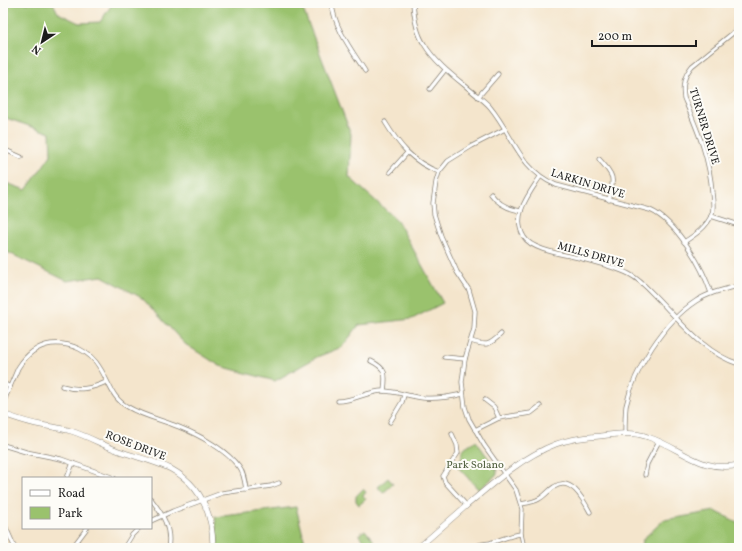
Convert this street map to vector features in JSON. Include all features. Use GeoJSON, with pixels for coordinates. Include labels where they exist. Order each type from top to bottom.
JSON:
{"type":"FeatureCollection","features":[{"type":"Feature","properties":{"kind":"street"},"geometry":{"type":"LineString","coordinates":[[332,3],[332,12],[337,24],[365,71]]}},
{"type":"Feature","properties":{"kind":"street","name":"LARKIN DRIVE"},"geometry":{"type":"LineString","coordinates":[[412,3],[419,34],[428,50],[445,70],[489,105],[523,158],[540,177],[556,185],[650,210],[659,214],[670,223],[699,264],[711,293]]}},
{"type":"Feature","properties":{"kind":"street","name":"TURNER DRIVE"},"geometry":{"type":"LineString","coordinates":[[711,216],[713,209],[713,194],[706,153],[684,98],[683,84],[685,76],[692,66],[739,28]]}},
{"type":"Feature","properties":{"kind":"street"},"geometry":{"type":"LineString","coordinates":[[734,31],[739,38]]}},
{"type":"Feature","properties":{"kind":"street"},"geometry":{"type":"LineString","coordinates":[[430,89],[445,70]]}},
{"type":"Feature","properties":{"kind":"street"},"geometry":{"type":"LineString","coordinates":[[478,97],[498,74]]}},
{"type":"Feature","properties":{"kind":"street"},"geometry":{"type":"LineString","coordinates":[[385,122],[407,153],[424,165],[439,172]]}},
{"type":"Feature","properties":{"kind":"street"},"geometry":{"type":"LineString","coordinates":[[505,129],[448,161],[439,172],[433,203],[434,214],[441,236],[457,272],[469,290],[473,302],[475,319],[471,341],[465,358],[462,382],[463,394],[469,419],[484,445],[516,490],[521,504],[521,534],[524,548]]}},
{"type":"Feature","properties":{"kind":"street"},"geometry":{"type":"LineString","coordinates":[[3,149],[21,157]]}},
{"type":"Feature","properties":{"kind":"street"},"geometry":{"type":"LineString","coordinates":[[390,172],[407,153]]}},
{"type":"Feature","properties":{"kind":"street"},"geometry":{"type":"LineString","coordinates":[[599,159],[613,177],[613,187],[610,200]]}},
{"type":"Feature","properties":{"kind":"street"},"geometry":{"type":"LineString","coordinates":[[491,194],[501,205],[510,210],[520,211],[525,199],[540,177]]}},
{"type":"Feature","properties":{"kind":"street","name":"MILLS DRIVE"},"geometry":{"type":"LineString","coordinates":[[520,211],[520,228],[526,239],[532,244],[546,250],[619,269],[630,274],[649,289],[677,318],[713,351],[739,364]]}},
{"type":"Feature","properties":{"kind":"street"},"geometry":{"type":"LineString","coordinates":[[684,242],[701,230],[711,216],[739,225]]}},
{"type":"Feature","properties":{"kind":"street"},"geometry":{"type":"LineString","coordinates":[[624,433],[625,416],[633,383],[660,337],[677,318],[696,301],[711,293],[739,286]]}},
{"type":"Feature","properties":{"kind":"street"},"geometry":{"type":"LineString","coordinates":[[471,341],[484,345],[489,344],[493,342],[500,334]]}},
{"type":"Feature","properties":{"kind":"street"},"geometry":{"type":"LineString","coordinates":[[3,403],[21,363],[32,352],[47,345],[70,345],[86,353],[93,359],[100,368],[113,394],[126,407],[191,432],[230,457],[240,467],[246,490]]}},
{"type":"Feature","properties":{"kind":"street"},"geometry":{"type":"LineString","coordinates":[[444,358],[465,358]]}},
{"type":"Feature","properties":{"kind":"street"},"geometry":{"type":"LineString","coordinates":[[371,361],[378,364],[384,370],[386,380],[384,391]]}},
{"type":"Feature","properties":{"kind":"street"},"geometry":{"type":"LineString","coordinates":[[62,386],[86,389],[106,382]]}},
{"type":"Feature","properties":{"kind":"street"},"geometry":{"type":"LineString","coordinates":[[3,383],[10,387]]}},
{"type":"Feature","properties":{"kind":"street"},"geometry":{"type":"LineString","coordinates":[[338,401],[348,401],[384,391],[422,398],[463,394]]}},
{"type":"Feature","properties":{"kind":"street"},"geometry":{"type":"LineString","coordinates":[[390,422],[402,402],[404,395]]}},
{"type":"Feature","properties":{"kind":"street"},"geometry":{"type":"LineString","coordinates":[[485,400],[494,407],[499,418]]}},
{"type":"Feature","properties":{"kind":"street"},"geometry":{"type":"LineString","coordinates":[[475,430],[505,416],[531,413],[540,406]]}},
{"type":"Feature","properties":{"kind":"street","name":"ROSE DRIVE"},"geometry":{"type":"LineString","coordinates":[[3,414],[40,425],[76,433],[116,450],[163,466],[180,475],[189,482],[208,510],[212,524],[213,548]]}},
{"type":"Feature","properties":{"kind":"street"},"geometry":{"type":"LineString","coordinates":[[418,548],[505,474],[535,454],[555,444],[569,440],[624,433],[640,434],[659,441],[708,465],[724,467],[739,465]]}},
{"type":"Feature","properties":{"kind":"street"},"geometry":{"type":"LineString","coordinates":[[452,434],[457,445],[458,453],[455,460],[443,476],[445,482],[467,506]]}},
{"type":"Feature","properties":{"kind":"street"},"geometry":{"type":"LineString","coordinates":[[645,476],[647,464],[659,441]]}},
{"type":"Feature","properties":{"kind":"street"},"geometry":{"type":"LineString","coordinates":[[3,445],[20,451],[50,456],[109,477]]}},
{"type":"Feature","properties":{"kind":"street"},"geometry":{"type":"LineString","coordinates":[[67,477],[73,463]]}},
{"type":"Feature","properties":{"kind":"street"},"geometry":{"type":"LineString","coordinates":[[152,520],[222,493],[271,486],[278,483]]}},
{"type":"Feature","properties":{"kind":"street"},"geometry":{"type":"LineString","coordinates":[[521,504],[540,499],[554,486],[565,484],[578,493],[590,512]]}},
{"type":"Feature","properties":{"kind":"street"},"geometry":{"type":"LineString","coordinates":[[152,500],[163,515],[168,530],[168,548]]}},
{"type":"Feature","properties":{"kind":"street"},"geometry":{"type":"LineString","coordinates":[[3,521],[14,547]]}},
{"type":"Feature","properties":{"kind":"street"},"geometry":{"type":"LineString","coordinates":[[72,548],[86,529]]}},
{"type":"Feature","properties":{"kind":"street"},"geometry":{"type":"LineString","coordinates":[[124,548],[132,535],[138,529]]}},
{"type":"Feature","properties":{"kind":"street"},"geometry":{"type":"LineString","coordinates":[[472,548],[509,536],[521,534]]}},
{"type":"Feature","properties":{"kind":"green space"},"geometry":{"type":"Polygon","coordinates":[[[3,3],[53,3],[58,13],[79,23],[100,22],[113,3],[296,3],[304,12],[351,134],[349,177],[397,220],[443,303],[412,319],[359,325],[342,347],[317,357],[275,381],[220,366],[185,344],[142,298],[102,276],[67,281],[3,250],[3,182],[26,190],[51,155],[50,133],[3,117],[3,3]]]}},
{"type":"Feature","properties":{"kind":"green space","name":"Park Solano"},"geometry":{"type":"Polygon","coordinates":[[[476,441],[497,470],[497,474],[479,490],[456,465],[462,457],[462,450],[476,441]]]}},
{"type":"Feature","properties":{"kind":"green space"},"geometry":{"type":"Polygon","coordinates":[[[388,478],[393,484],[383,493],[378,487],[388,478]]]}},
{"type":"Feature","properties":{"kind":"green space"},"geometry":{"type":"Polygon","coordinates":[[[363,489],[366,492],[363,496],[366,499],[359,505],[356,501],[356,496],[363,489]]]}},
{"type":"Feature","properties":{"kind":"green space"},"geometry":{"type":"Polygon","coordinates":[[[296,507],[304,539],[310,548],[218,548],[215,517],[296,507]]]}},
{"type":"Feature","properties":{"kind":"green space"},"geometry":{"type":"Polygon","coordinates":[[[715,511],[739,523],[739,548],[642,548],[643,539],[664,520],[715,511]]]}},
{"type":"Feature","properties":{"kind":"green space"},"geometry":{"type":"Polygon","coordinates":[[[365,530],[374,541],[368,546],[359,535],[365,530]]]}}]}
